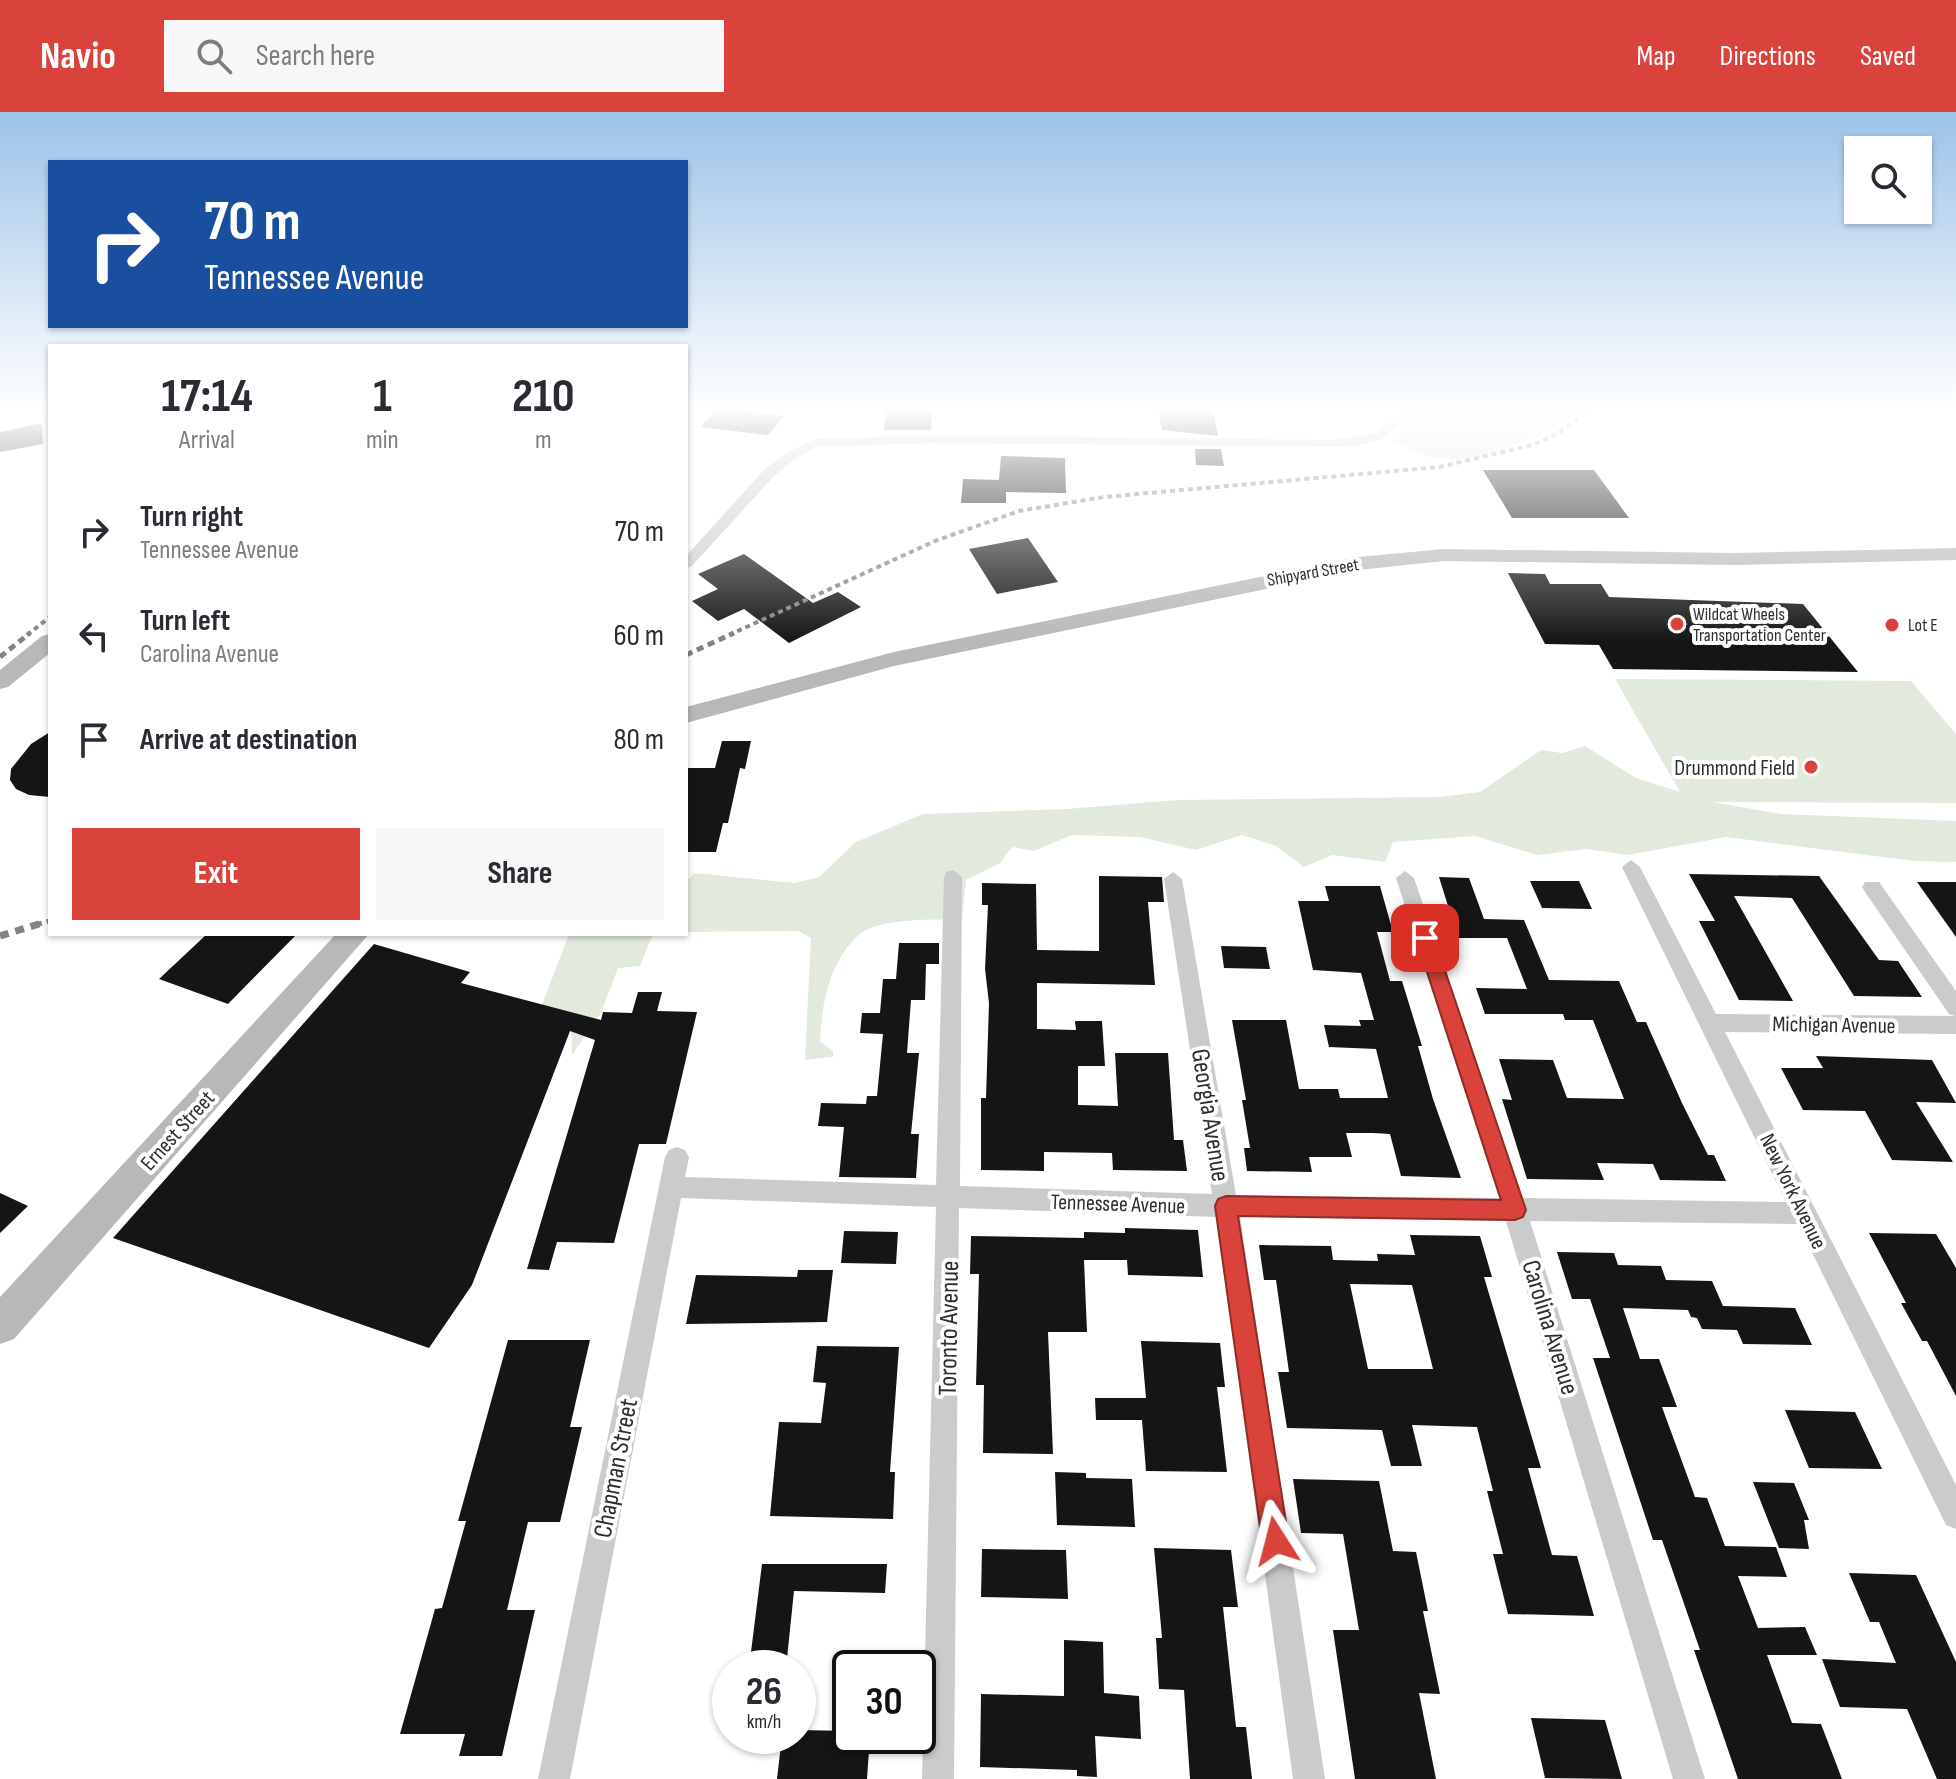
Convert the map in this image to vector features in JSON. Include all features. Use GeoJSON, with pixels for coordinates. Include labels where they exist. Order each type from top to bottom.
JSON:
{"type":"FeatureCollection","features":[{"type":"Feature","properties":{"kind":"street"},"geometry":{"type":"LineString","coordinates":[[688,562],[756,487]]}},
{"type":"Feature","properties":{"kind":"street","name":"Shipyard Street"},"geometry":{"type":"LineString","coordinates":[[688,714],[841,671],[1220,589],[1388,558],[1444,555],[1762,558],[1956,554]]}},
{"type":"Feature","properties":{"kind":"street"},"geometry":{"type":"LineString","coordinates":[[0,682],[48,643]]}},
{"type":"Feature","properties":{"kind":"street","name":"New York Avenue"},"geometry":{"type":"LineString","coordinates":[[1631,867],[1956,1515]]}},
{"type":"Feature","properties":{"kind":"street","name":"Toronto Avenue"},"geometry":{"type":"LineString","coordinates":[[938,1779],[953,877]]}},
{"type":"Feature","properties":{"kind":"street","name":"Carolina Avenue"},"geometry":{"type":"LineString","coordinates":[[1405,878],[1515,1210],[1689,1779]]}},
{"type":"Feature","properties":{"kind":"street","name":"Georgia Avenue"},"geometry":{"type":"LineString","coordinates":[[1173,879],[1226,1206],[1309,1779]]}},
{"type":"Feature","properties":{"kind":"street"},"geometry":{"type":"LineString","coordinates":[[1872,887],[1956,1008]]}},
{"type":"Feature","properties":{"kind":"street","name":"Ernest Street"},"geometry":{"type":"LineString","coordinates":[[0,1325],[352,936]]}},
{"type":"Feature","properties":{"kind":"street","name":"Michigan Avenue"},"geometry":{"type":"LineString","coordinates":[[1711,1023],[1956,1025]]}},
{"type":"Feature","properties":{"kind":"street","name":"Chapman Street"},"geometry":{"type":"LineString","coordinates":[[554,1779],[677,1157]]}},
{"type":"Feature","properties":{"kind":"street","name":"Tennessee Avenue"},"geometry":{"type":"LineString","coordinates":[[671,1187],[1226,1206],[1805,1213]]}},
{"type":"Feature","properties":{"kind":"shaded area"},"geometry":{"type":"Polygon","coordinates":[[[1615,679],[1911,681],[1956,734],[1956,803],[1712,802],[1782,814],[1956,821],[1956,862],[1914,861],[1726,837],[1628,855],[1586,849],[1537,855],[1475,836],[1393,842],[1385,862],[1332,855],[1304,867],[1276,846],[1242,835],[1196,850],[1140,837],[1072,835],[1034,851],[1012,847],[1000,863],[966,880],[962,920],[894,922],[860,934],[841,957],[825,998],[820,1041],[833,1051],[833,1057],[805,1060],[811,938],[798,931],[688,932],[688,880],[694,873],[794,883],[819,877],[856,842],[923,814],[1066,809],[1178,800],[1439,797],[1480,792],[1541,750],[1562,753],[1585,746],[1636,778],[1680,792],[1615,679]]]}},
{"type":"Feature","properties":{"kind":"shaded area"},"geometry":{"type":"Polygon","coordinates":[[[568,936],[652,936],[640,966],[618,968],[601,1013],[572,1055],[571,1020],[540,1010],[568,936]]]}},
{"type":"Feature","properties":{"kind":"building"},"geometry":{"type":"Polygon","coordinates":[[[962,487],[1066,487],[1066,493],[1006,492],[1006,503],[961,503],[962,487]]]}},
{"type":"Feature","properties":{"kind":"building"},"geometry":{"type":"Polygon","coordinates":[[[1493,487],[1606,487],[1629,518],[1512,518],[1493,487]]]}},
{"type":"Feature","properties":{"kind":"building"},"geometry":{"type":"Polygon","coordinates":[[[1028,538],[1058,582],[997,594],[969,549],[1028,538]]]}},
{"type":"Feature","properties":{"kind":"building"},"geometry":{"type":"Polygon","coordinates":[[[744,554],[813,603],[838,592],[861,607],[789,643],[744,609],[718,621],[692,601],[718,589],[698,574],[744,554]]]}},
{"type":"Feature","properties":{"kind":"building","name":"Wildcat Wheels Transportation Center"},"geometry":{"type":"Polygon","coordinates":[[[1508,573],[1545,574],[1550,584],[1601,584],[1609,597],[1803,604],[1858,672],[1613,669],[1599,645],[1545,644],[1508,573]]]}},
{"type":"Feature","properties":{"kind":"building"},"geometry":{"type":"Polygon","coordinates":[[[48,733],[48,797],[29,795],[16,789],[10,780],[11,769],[31,744],[48,733]]]}},
{"type":"Feature","properties":{"kind":"building"},"geometry":{"type":"Polygon","coordinates":[[[722,741],[751,741],[745,769],[740,768],[728,823],[723,823],[716,852],[688,852],[688,768],[715,768],[722,741]]]}},
{"type":"Feature","properties":{"kind":"building"},"geometry":{"type":"Polygon","coordinates":[[[1689,874],[1819,876],[1879,960],[1898,961],[1922,997],[1854,996],[1792,898],[1734,896],[1793,1001],[1739,1000],[1699,921],[1715,921],[1689,874]]]}},
{"type":"Feature","properties":{"kind":"building"},"geometry":{"type":"Polygon","coordinates":[[[1099,876],[1162,877],[1164,902],[1148,902],[1155,985],[1037,983],[1037,1029],[1076,1030],[1075,1021],[1102,1021],[1105,1066],[1078,1066],[1078,1105],[1118,1106],[1115,1053],[1168,1053],[1174,1140],[1183,1140],[1187,1171],[1113,1170],[1112,1153],[1044,1152],[1044,1171],[981,1170],[981,1098],[986,1098],[989,1003],[985,969],[988,905],[982,905],[982,883],[1036,884],[1037,950],[1099,951],[1099,876]]]}},
{"type":"Feature","properties":{"kind":"building"},"geometry":{"type":"Polygon","coordinates":[[[1439,877],[1469,878],[1484,919],[1524,920],[1549,980],[1619,981],[1637,1022],[1646,1022],[1708,1155],[1714,1155],[1726,1181],[1660,1180],[1653,1164],[1597,1163],[1604,1180],[1527,1179],[1502,1099],[1512,1100],[1499,1059],[1553,1060],[1567,1098],[1624,1099],[1593,1020],[1565,1020],[1563,1014],[1485,1014],[1476,988],[1527,989],[1507,938],[1458,938],[1439,877]]]}},
{"type":"Feature","properties":{"kind":"building"},"geometry":{"type":"Polygon","coordinates":[[[1530,881],[1579,881],[1592,909],[1542,908],[1530,881]]]}},
{"type":"Feature","properties":{"kind":"building"},"geometry":{"type":"Polygon","coordinates":[[[1917,882],[1956,882],[1956,937],[1917,882]]]}},
{"type":"Feature","properties":{"kind":"building"},"geometry":{"type":"Polygon","coordinates":[[[1325,886],[1380,886],[1393,932],[1377,932],[1390,981],[1402,981],[1422,1046],[1418,1046],[1433,1099],[1461,1178],[1401,1176],[1390,1134],[1373,1133],[1346,1133],[1352,1157],[1309,1157],[1312,1172],[1247,1171],[1244,1148],[1250,1148],[1242,1100],[1246,1100],[1232,1020],[1286,1020],[1299,1089],[1338,1089],[1340,1098],[1388,1098],[1376,1049],[1329,1047],[1324,1025],[1361,1026],[1359,1020],[1374,1020],[1361,973],[1313,970],[1298,901],[1329,901],[1325,886]]]}},
{"type":"Feature","properties":{"kind":"building"},"geometry":{"type":"Polygon","coordinates":[[[205,936],[295,936],[228,1004],[159,979],[205,936]]]}},
{"type":"Feature","properties":{"kind":"building"},"geometry":{"type":"Polygon","coordinates":[[[899,943],[939,943],[939,964],[926,964],[925,1000],[911,1000],[907,1053],[919,1053],[911,1134],[919,1134],[916,1178],[839,1177],[844,1127],[818,1126],[821,1103],[866,1104],[867,1096],[877,1096],[883,1034],[860,1033],[862,1013],[880,1013],[883,979],[896,979],[899,943]]]}},
{"type":"Feature","properties":{"kind":"building"},"geometry":{"type":"Polygon","coordinates":[[[374,944],[470,972],[461,983],[601,1020],[603,1012],[632,1013],[638,992],[662,992],[657,1011],[697,1012],[666,1144],[639,1144],[614,1243],[557,1242],[549,1270],[527,1269],[595,1040],[570,1031],[472,1285],[429,1348],[113,1238],[374,944]]]}},
{"type":"Feature","properties":{"kind":"building"},"geometry":{"type":"Polygon","coordinates":[[[1221,946],[1266,947],[1270,969],[1224,968],[1221,946]]]}},
{"type":"Feature","properties":{"kind":"building"},"geometry":{"type":"Polygon","coordinates":[[[1816,1056],[1932,1060],[1956,1103],[1916,1102],[1953,1162],[1892,1160],[1865,1111],[1803,1110],[1781,1068],[1823,1068],[1816,1056]]]}},
{"type":"Feature","properties":{"kind":"building"},"geometry":{"type":"Polygon","coordinates":[[[0,1193],[28,1206],[0,1233],[0,1193]]]}},
{"type":"Feature","properties":{"kind":"building"},"geometry":{"type":"Polygon","coordinates":[[[1125,1228],[1198,1230],[1203,1277],[1128,1275],[1127,1260],[1084,1260],[1087,1332],[1048,1332],[1053,1454],[983,1453],[984,1385],[976,1385],[979,1274],[970,1274],[971,1236],[1084,1238],[1084,1232],[1125,1233],[1125,1228]]]}},
{"type":"Feature","properties":{"kind":"building"},"geometry":{"type":"Polygon","coordinates":[[[844,1231],[898,1232],[896,1264],[841,1263],[844,1231]]]}},
{"type":"Feature","properties":{"kind":"building"},"geometry":{"type":"Polygon","coordinates":[[[1869,1233],[1936,1234],[1956,1268],[1956,1396],[1927,1341],[1922,1341],[1901,1303],[1906,1303],[1869,1233]]]}},
{"type":"Feature","properties":{"kind":"building"},"geometry":{"type":"Polygon","coordinates":[[[1410,1235],[1480,1236],[1492,1277],[1484,1277],[1541,1468],[1528,1468],[1552,1555],[1577,1556],[1594,1616],[1508,1614],[1493,1554],[1503,1554],[1487,1491],[1493,1491],[1477,1427],[1412,1425],[1422,1466],[1391,1466],[1382,1430],[1287,1428],[1278,1372],[1289,1372],[1276,1280],[1264,1280],[1259,1245],[1331,1246],[1333,1260],[1378,1261],[1377,1254],[1415,1255],[1410,1235]],[[1350,1284],[1368,1369],[1433,1369],[1412,1285],[1350,1284]]]}},
{"type":"Feature","properties":{"kind":"building"},"geometry":{"type":"Polygon","coordinates":[[[1557,1252],[1614,1253],[1618,1265],[1661,1266],[1666,1280],[1712,1281],[1723,1306],[1795,1308],[1812,1345],[1743,1344],[1737,1330],[1702,1329],[1697,1318],[1691,1317],[1688,1310],[1623,1308],[1640,1359],[1659,1359],[1677,1407],[1662,1407],[1695,1497],[1707,1498],[1725,1546],[1776,1547],[1787,1577],[1738,1576],[1758,1628],[1805,1627],[1817,1655],[1767,1655],[1792,1723],[1821,1724],[1842,1779],[1738,1779],[1694,1650],[1700,1650],[1662,1540],[1653,1540],[1593,1358],[1610,1358],[1590,1299],[1572,1299],[1557,1252]]]}},
{"type":"Feature","properties":{"kind":"building"},"geometry":{"type":"Polygon","coordinates":[[[798,1270],[833,1270],[827,1322],[686,1324],[696,1275],[797,1277],[798,1270]]]}},
{"type":"Feature","properties":{"kind":"building"},"geometry":{"type":"Polygon","coordinates":[[[508,1340],[590,1340],[570,1427],[582,1427],[560,1522],[528,1522],[507,1610],[535,1610],[502,1756],[459,1756],[465,1734],[400,1734],[435,1609],[442,1608],[466,1521],[458,1521],[508,1340]]]}},
{"type":"Feature","properties":{"kind":"building"},"geometry":{"type":"Polygon","coordinates":[[[1141,1341],[1220,1343],[1225,1387],[1217,1387],[1227,1472],[1146,1471],[1142,1420],[1096,1420],[1095,1398],[1146,1398],[1141,1341]]]}},
{"type":"Feature","properties":{"kind":"building"},"geometry":{"type":"Polygon","coordinates":[[[817,1346],[899,1347],[890,1472],[895,1472],[893,1519],[770,1516],[779,1422],[821,1423],[826,1383],[813,1382],[817,1346]]]}},
{"type":"Feature","properties":{"kind":"building"},"geometry":{"type":"Polygon","coordinates":[[[1785,1410],[1855,1412],[1882,1469],[1809,1468],[1785,1410]]]}},
{"type":"Feature","properties":{"kind":"building"},"geometry":{"type":"Polygon","coordinates":[[[1055,1472],[1086,1473],[1086,1478],[1132,1479],[1135,1527],[1057,1525],[1055,1472]]]}},
{"type":"Feature","properties":{"kind":"building"},"geometry":{"type":"Polygon","coordinates":[[[1293,1479],[1379,1481],[1393,1551],[1416,1552],[1428,1611],[1423,1611],[1440,1694],[1419,1693],[1436,1779],[1355,1779],[1333,1630],[1359,1630],[1343,1534],[1301,1533],[1293,1479]]]}},
{"type":"Feature","properties":{"kind":"building"},"geometry":{"type":"Polygon","coordinates":[[[1753,1482],[1794,1483],[1809,1520],[1804,1520],[1809,1549],[1779,1548],[1753,1482]]]}},
{"type":"Feature","properties":{"kind":"building"},"geometry":{"type":"Polygon","coordinates":[[[1154,1548],[1231,1550],[1238,1607],[1223,1607],[1236,1727],[1246,1727],[1252,1779],[1190,1779],[1184,1690],[1159,1689],[1156,1638],[1162,1638],[1154,1548]]]}},
{"type":"Feature","properties":{"kind":"building"},"geometry":{"type":"Polygon","coordinates":[[[982,1549],[1066,1550],[1068,1599],[981,1597],[982,1549]]]}},
{"type":"Feature","properties":{"kind":"building"},"geometry":{"type":"Polygon","coordinates":[[[762,1564],[887,1564],[885,1593],[794,1591],[788,1650],[751,1650],[762,1564]]]}},
{"type":"Feature","properties":{"kind":"building"},"geometry":{"type":"Polygon","coordinates":[[[1849,1573],[1916,1575],[1956,1662],[1956,1779],[1937,1779],[1907,1709],[1840,1707],[1822,1659],[1896,1663],[1879,1622],[1870,1622],[1849,1573]]]}},
{"type":"Feature","properties":{"kind":"building"},"geometry":{"type":"Polygon","coordinates":[[[1064,1640],[1103,1642],[1104,1693],[1139,1696],[1141,1739],[1095,1736],[1097,1777],[1077,1776],[1077,1770],[980,1767],[981,1694],[1064,1696],[1064,1640]]]}},
{"type":"Feature","properties":{"kind":"building"},"geometry":{"type":"Polygon","coordinates":[[[1531,1718],[1605,1720],[1622,1779],[1545,1778],[1531,1718]]]}},
{"type":"Feature","properties":{"kind":"building"},"geometry":{"type":"Polygon","coordinates":[[[816,1730],[832,1731],[832,1754],[869,1754],[867,1779],[777,1779],[780,1754],[816,1754],[816,1730]]]}},
{"type":"Feature","properties":{"kind":"railway"},"geometry":{"type":"LineString","coordinates":[[729,635],[935,541],[1019,511],[1104,497],[1218,487]]}},
{"type":"Feature","properties":{"kind":"railway"},"geometry":{"type":"LineString","coordinates":[[27,635],[48,619]]}},
{"type":"Feature","properties":{"kind":"railway"},"geometry":{"type":"LineString","coordinates":[[0,657],[30,633]]}},
{"type":"Feature","properties":{"kind":"railway"},"geometry":{"type":"LineString","coordinates":[[688,654],[734,633]]}},
{"type":"Feature","properties":{"kind":"railway"},"geometry":{"type":"LineString","coordinates":[[39,924],[48,922]]}},
{"type":"Feature","properties":{"kind":"railway"},"geometry":{"type":"LineString","coordinates":[[0,936],[39,924]]}},
{"type":"Feature","properties":{"kind":"railway"},"geometry":{"type":"LineString","coordinates":[[35,925],[39,924]]}},
{"type":"Feature","properties":{"kind":"place","name":"Wildcat Wheels Transportation Center"},"geometry":{"type":"Point","coordinates":[1677,624]}},
{"type":"Feature","properties":{"kind":"place","name":"Lot E"},"geometry":{"type":"Point","coordinates":[1892,625]}},
{"type":"Feature","properties":{"kind":"place","name":"Drummond Field"},"geometry":{"type":"Point","coordinates":[1811,767]}},
{"type":"Feature","properties":{"kind":"route"},"geometry":{"type":"LineString","coordinates":[[1276,1541],[1226,1206],[1515,1210],[1425,938]]}}]}
